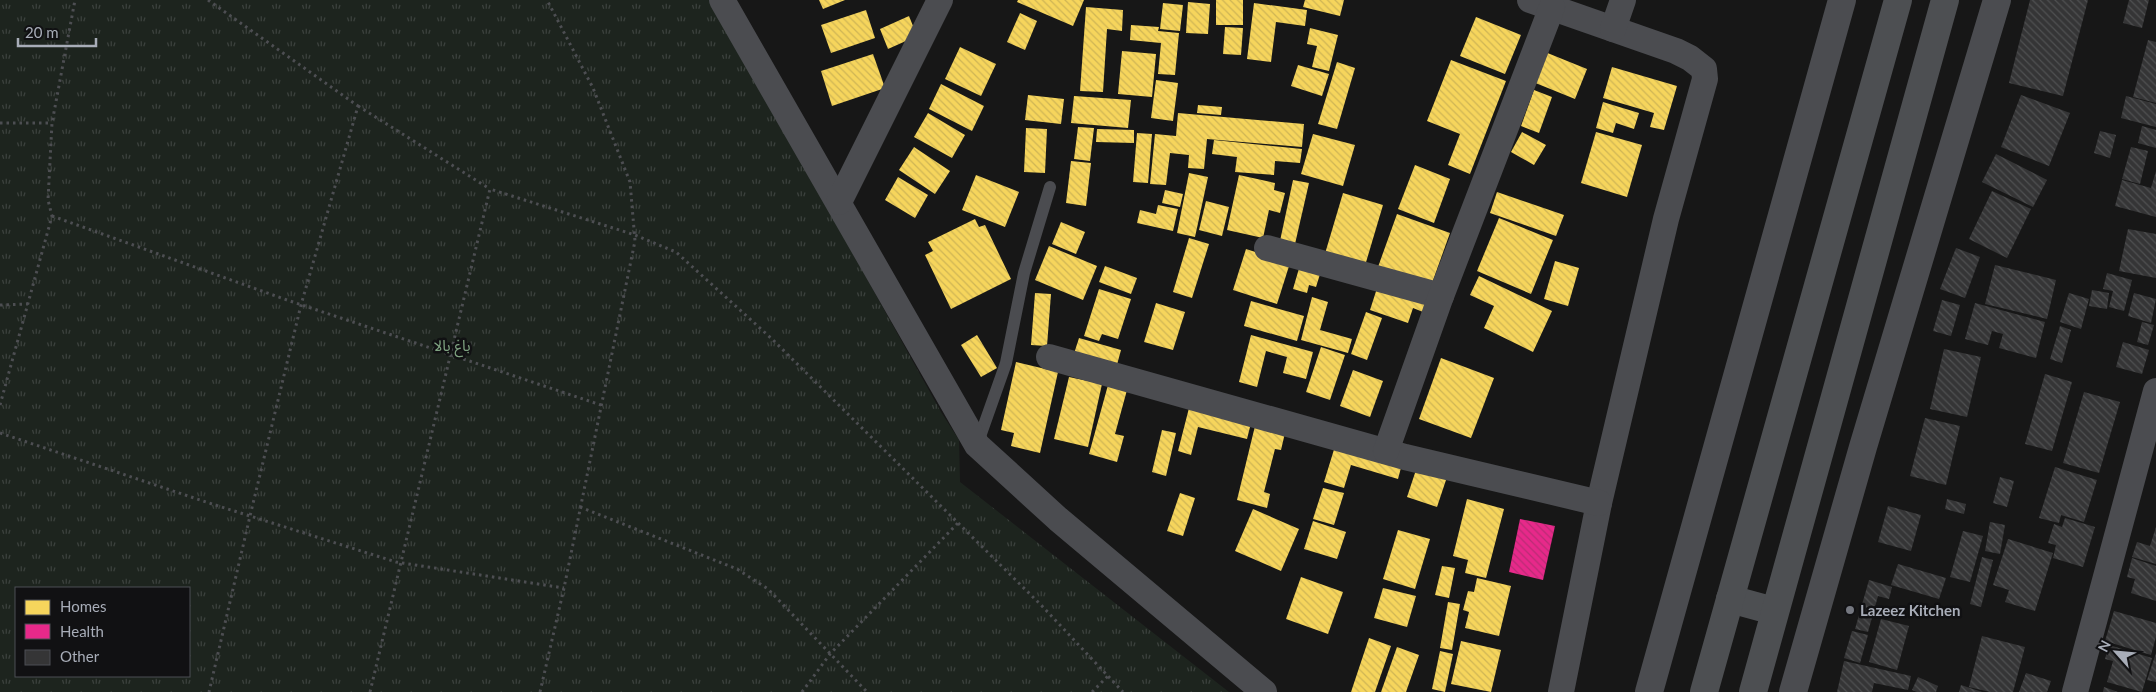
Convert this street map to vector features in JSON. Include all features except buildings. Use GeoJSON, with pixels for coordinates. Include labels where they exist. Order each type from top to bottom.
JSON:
{"type":"FeatureCollection","features":[{"type":"Feature","properties":{"kind":"main road"},"geometry":{"type":"LineString","coordinates":[[1704,692],[1898,0]]}},
{"type":"Feature","properties":{"kind":"main road"},"geometry":{"type":"LineString","coordinates":[[1753,692],[1945,0]]}},
{"type":"Feature","properties":{"kind":"main road"},"geometry":{"type":"LineString","coordinates":[[1730,599],[1774,611]]}},
{"type":"Feature","properties":{"kind":"street"},"geometry":{"type":"LineString","coordinates":[[722,0],[977,445],[1058,519],[1264,692]]}},
{"type":"Feature","properties":{"kind":"street"},"geometry":{"type":"LineString","coordinates":[[839,202],[940,0]]}},
{"type":"Feature","properties":{"kind":"street"},"geometry":{"type":"LineString","coordinates":[[1613,28],[1623,0]]}},
{"type":"Feature","properties":{"kind":"street"},"geometry":{"type":"LineString","coordinates":[[1649,692],[1842,0]]}},
{"type":"Feature","properties":{"kind":"street"},"geometry":{"type":"LineString","coordinates":[[1793,692],[1863,446],[1997,0]]}},
{"type":"Feature","properties":{"kind":"street"},"geometry":{"type":"LineString","coordinates":[[1386,451],[1541,4],[1676,51],[1690,58],[1704,69],[1705,78],[1666,219],[1599,503],[1561,692]]}},
{"type":"Feature","properties":{"kind":"street"},"geometry":{"type":"LineString","coordinates":[[1268,248],[1441,296]]}},
{"type":"Feature","properties":{"kind":"street"},"geometry":{"type":"LineString","coordinates":[[1049,357],[1386,451],[1599,503]]}},
{"type":"Feature","properties":{"kind":"street"},"geometry":{"type":"LineString","coordinates":[[2075,692],[2156,391]]}},
{"type":"Feature","properties":{"kind":"lane"},"geometry":{"type":"LineString","coordinates":[[977,445],[1006,363],[1024,273],[1050,186]]}},
{"type":"Feature","properties":{"kind":"path"},"geometry":{"type":"LineString","coordinates":[[0,405],[52,216],[48,200],[52,123],[75,0]]}},
{"type":"Feature","properties":{"kind":"path"},"geometry":{"type":"LineString","coordinates":[[208,0],[358,106],[490,188],[635,235],[676,252],[772,339],[1042,606],[1123,692]]}},
{"type":"Feature","properties":{"kind":"path"},"geometry":{"type":"LineString","coordinates":[[540,692],[564,588],[635,241],[630,182],[593,88],[547,0]]}},
{"type":"Feature","properties":{"kind":"path"},"geometry":{"type":"LineString","coordinates":[[209,692],[301,305],[358,106]]}},
{"type":"Feature","properties":{"kind":"path"},"geometry":{"type":"LineString","coordinates":[[0,123],[52,123]]}},
{"type":"Feature","properties":{"kind":"path"},"geometry":{"type":"LineString","coordinates":[[370,692],[490,188]]}},
{"type":"Feature","properties":{"kind":"path"},"geometry":{"type":"LineString","coordinates":[[52,216],[301,305],[601,405]]}},
{"type":"Feature","properties":{"kind":"path"},"geometry":{"type":"LineString","coordinates":[[0,305],[28,304]]}},
{"type":"Feature","properties":{"kind":"path"},"geometry":{"type":"LineString","coordinates":[[0,433],[250,516],[400,563],[564,588]]}},
{"type":"Feature","properties":{"kind":"path"},"geometry":{"type":"LineString","coordinates":[[580,508],[737,569],[768,589],[867,692]]}},
{"type":"Feature","properties":{"kind":"path"},"geometry":{"type":"LineString","coordinates":[[802,692],[830,654],[958,523]]}},
{"type":"Feature","properties":{"kind":"path"},"geometry":{"type":"LineString","coordinates":[[1092,692],[1108,676]]}},
{"type":"Feature","properties":{"kind":"green space","name":"باغ بالا"},"geometry":{"type":"Polygon","coordinates":[[[0,0],[719,0],[867,279],[941,412],[959,440],[960,482],[1229,692],[0,692],[0,0]]]}},
{"type":"Feature","properties":{"kind":"place","name":"Lazeez Kitchen"},"geometry":{"type":"Point","coordinates":[1850,610]}}]}
